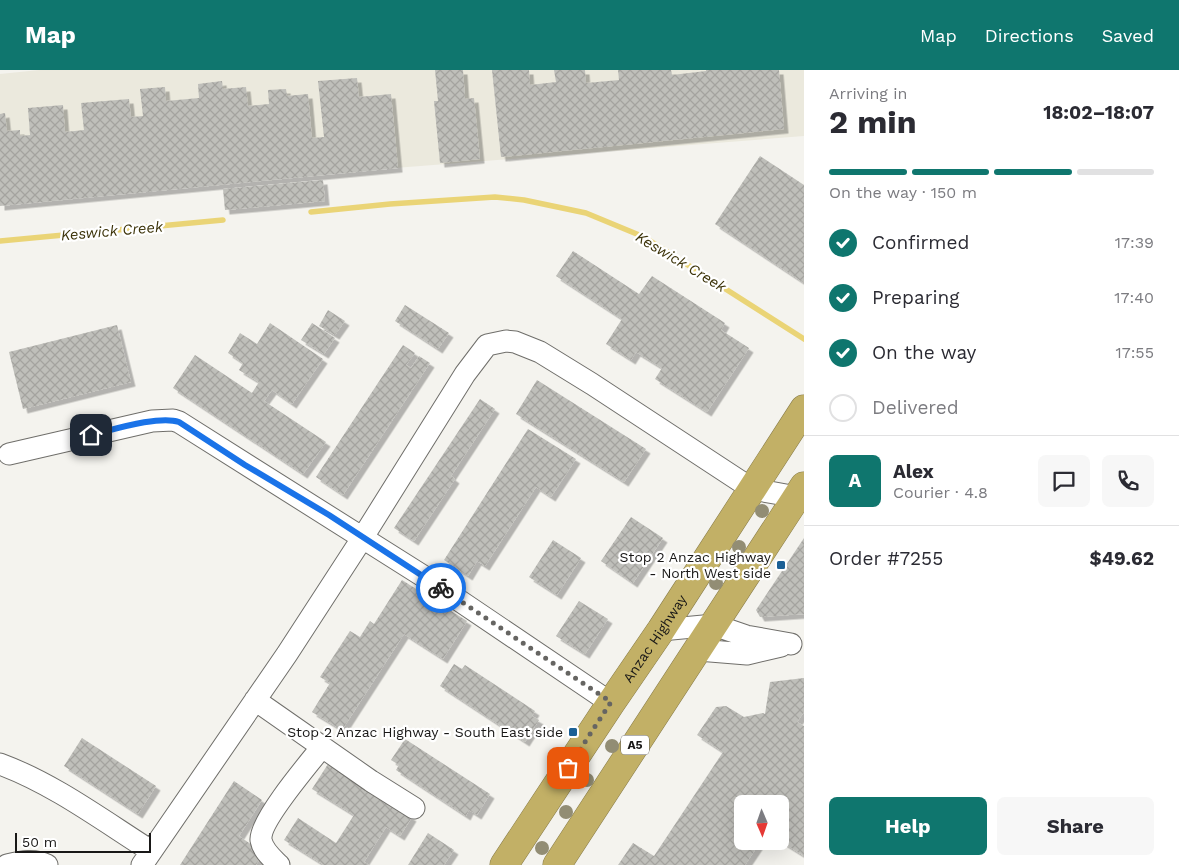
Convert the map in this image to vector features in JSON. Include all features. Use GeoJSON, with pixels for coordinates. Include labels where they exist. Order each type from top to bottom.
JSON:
{"type":"FeatureCollection","features":[{"type":"Feature","properties":{"kind":"highway","name":"Anzac Highway"},"geometry":{"type":"LineString","coordinates":[[504,865],[611,702],[661,630],[804,409]]}},
{"type":"Feature","properties":{"kind":"highway","name":"A5"},"geometry":{"type":"LineString","coordinates":[[557,865],[800,491]]}},
{"type":"Feature","properties":{"kind":"street"},"geometry":{"type":"LineString","coordinates":[[0,764],[21,772],[62,795],[147,858],[255,700],[363,537],[465,374],[487,345],[506,341],[525,345],[592,384],[752,489],[800,491]]}},
{"type":"Feature","properties":{"kind":"street"},"geometry":{"type":"LineString","coordinates":[[3,456],[152,421],[173,420],[189,428],[245,465],[363,537],[611,702]]}},
{"type":"Feature","properties":{"kind":"street"},"geometry":{"type":"LineString","coordinates":[[661,630],[714,625],[746,636],[797,643]]}},
{"type":"Feature","properties":{"kind":"street"},"geometry":{"type":"LineString","coordinates":[[698,650],[747,654],[797,643]]}},
{"type":"Feature","properties":{"kind":"street"},"geometry":{"type":"LineString","coordinates":[[255,700],[371,781],[414,808]]}},
{"type":"Feature","properties":{"kind":"street"},"geometry":{"type":"LineString","coordinates":[[279,865],[266,853],[261,840],[264,828],[283,798],[322,747]]}},
{"type":"Feature","properties":{"kind":"street"},"geometry":{"type":"LineString","coordinates":[[7,865],[32,861],[47,865]]}},
{"type":"Feature","properties":{"kind":"shaded area"},"geometry":{"type":"Polygon","coordinates":[[[39,70],[804,70],[804,136],[0,199],[0,74],[39,70]]]}},
{"type":"Feature","properties":{"kind":"building"},"geometry":{"type":"Polygon","coordinates":[[[435,70],[463,70],[465,99],[474,98],[480,159],[440,163],[434,101],[438,101],[435,70]]]}},
{"type":"Feature","properties":{"kind":"building"},"geometry":{"type":"Polygon","coordinates":[[[492,70],[529,70],[530,85],[556,82],[554,70],[585,70],[586,83],[619,80],[618,70],[671,70],[672,75],[706,70],[779,70],[784,129],[501,157],[492,70]]]}},
{"type":"Feature","properties":{"kind":"building"},"geometry":{"type":"Polygon","coordinates":[[[357,78],[359,97],[391,94],[398,168],[0,206],[0,114],[5,113],[7,131],[20,130],[20,136],[30,135],[28,108],[63,105],[65,132],[84,130],[81,103],[129,99],[131,117],[143,116],[140,89],[165,87],[166,101],[199,98],[198,84],[222,81],[223,89],[246,87],[248,106],[269,104],[268,90],[286,89],[287,96],[308,94],[312,138],[324,137],[318,81],[357,78]]]}},
{"type":"Feature","properties":{"kind":"building"},"geometry":{"type":"Polygon","coordinates":[[[760,156],[804,185],[804,283],[715,224],[760,156]]]}},
{"type":"Feature","properties":{"kind":"building"},"geometry":{"type":"Polygon","coordinates":[[[323,180],[325,201],[225,210],[223,189],[323,180]]]}},
{"type":"Feature","properties":{"kind":"building"},"geometry":{"type":"Polygon","coordinates":[[[573,251],[639,294],[652,276],[725,323],[721,330],[749,348],[707,412],[655,379],[662,368],[636,352],[631,360],[606,344],[622,319],[556,276],[573,251]]]}},
{"type":"Feature","properties":{"kind":"building"},"geometry":{"type":"Polygon","coordinates":[[[405,305],[449,333],[438,349],[395,321],[405,305]]]}},
{"type":"Feature","properties":{"kind":"building"},"geometry":{"type":"Polygon","coordinates":[[[328,310],[345,321],[335,335],[319,326],[328,310]]]}},
{"type":"Feature","properties":{"kind":"building"},"geometry":{"type":"Polygon","coordinates":[[[270,323],[323,359],[292,404],[272,390],[264,401],[326,442],[303,474],[173,388],[195,355],[252,393],[259,382],[239,370],[243,363],[228,353],[240,333],[257,344],[270,323]]]}},
{"type":"Feature","properties":{"kind":"building"},"geometry":{"type":"Polygon","coordinates":[[[312,323],[335,338],[324,354],[301,340],[312,323]]]}},
{"type":"Feature","properties":{"kind":"building"},"geometry":{"type":"Polygon","coordinates":[[[117,325],[131,382],[23,409],[9,352],[117,325]]]}},
{"type":"Feature","properties":{"kind":"building"},"geometry":{"type":"Polygon","coordinates":[[[403,345],[415,353],[406,365],[411,368],[419,356],[430,363],[343,495],[316,477],[403,345]]]}},
{"type":"Feature","properties":{"kind":"building"},"geometry":{"type":"Polygon","coordinates":[[[537,380],[646,449],[624,482],[516,414],[537,380]]]}},
{"type":"Feature","properties":{"kind":"building"},"geometry":{"type":"Polygon","coordinates":[[[480,399],[495,409],[451,476],[455,479],[414,541],[394,528],[480,399]]]}},
{"type":"Feature","properties":{"kind":"building"},"geometry":{"type":"Polygon","coordinates":[[[528,429],[576,459],[551,497],[536,487],[485,566],[477,561],[468,576],[444,560],[528,429]]]}},
{"type":"Feature","properties":{"kind":"building"},"geometry":{"type":"Polygon","coordinates":[[[631,517],[663,538],[633,583],[601,561],[631,517]]]}},
{"type":"Feature","properties":{"kind":"building"},"geometry":{"type":"Polygon","coordinates":[[[804,538],[804,614],[760,617],[756,610],[804,538]]]}},
{"type":"Feature","properties":{"kind":"building"},"geometry":{"type":"Polygon","coordinates":[[[553,540],[581,558],[557,595],[529,577],[553,540]]]}},
{"type":"Feature","properties":{"kind":"building"},"geometry":{"type":"Polygon","coordinates":[[[402,580],[467,621],[443,659],[404,634],[342,730],[312,712],[330,683],[320,677],[350,631],[360,637],[370,621],[374,624],[402,580]]]}},
{"type":"Feature","properties":{"kind":"building"},"geometry":{"type":"Polygon","coordinates":[[[579,601],[608,619],[585,654],[556,636],[579,601]]]}},
{"type":"Feature","properties":{"kind":"building"},"geometry":{"type":"Polygon","coordinates":[[[454,664],[462,669],[465,665],[535,711],[532,716],[539,720],[525,742],[440,686],[454,664]]]}},
{"type":"Feature","properties":{"kind":"building"},"geometry":{"type":"Polygon","coordinates":[[[804,678],[804,712],[797,722],[804,726],[804,856],[789,847],[789,795],[734,795],[734,850],[755,850],[745,865],[618,865],[633,843],[654,856],[723,752],[697,735],[716,707],[726,706],[744,717],[765,714],[770,682],[804,678]]]}},
{"type":"Feature","properties":{"kind":"building"},"geometry":{"type":"Polygon","coordinates":[[[82,738],[156,786],[138,814],[64,766],[82,738]]]}},
{"type":"Feature","properties":{"kind":"building"},"geometry":{"type":"Polygon","coordinates":[[[405,739],[490,794],[477,815],[469,810],[466,816],[396,770],[399,765],[391,760],[405,739]]]}},
{"type":"Feature","properties":{"kind":"building"},"geometry":{"type":"Polygon","coordinates":[[[328,764],[412,817],[400,836],[386,827],[364,862],[369,865],[324,865],[284,840],[298,818],[336,843],[354,815],[312,789],[328,764]]]}},
{"type":"Feature","properties":{"kind":"building"},"geometry":{"type":"Polygon","coordinates":[[[234,781],[262,800],[239,836],[258,849],[260,858],[256,865],[180,865],[234,781]]]}},
{"type":"Feature","properties":{"kind":"building"},"geometry":{"type":"Polygon","coordinates":[[[428,833],[454,850],[444,865],[408,865],[428,833]]]}},
{"type":"Feature","properties":{"kind":"waterway","name":"Keswick Creek"},"geometry":{"type":"LineString","coordinates":[[311,212],[390,204],[495,197],[524,200],[586,213],[644,237],[804,339]]}},
{"type":"Feature","properties":{"kind":"waterway","name":"Keswick Creek"},"geometry":{"type":"LineString","coordinates":[[0,241],[223,220]]}},
{"type":"Feature","properties":{"kind":"way so far"},"geometry":{"type":"LineString","coordinates":[[441,588],[611,702],[568,768]]}},
{"type":"Feature","properties":{"kind":"place","name":"Stop 2 Anzac Highway - North West side"},"geometry":{"type":"Point","coordinates":[781,565]}},
{"type":"Feature","properties":{"kind":"place","name":"Stop 2 Anzac Highway - South East side"},"geometry":{"type":"Point","coordinates":[573,732]}},
{"type":"Feature","properties":{"kind":"route"},"geometry":{"type":"LineString","coordinates":[[91,435],[152,421],[173,420],[179,422],[245,465],[329,515],[441,588]]}}]}
